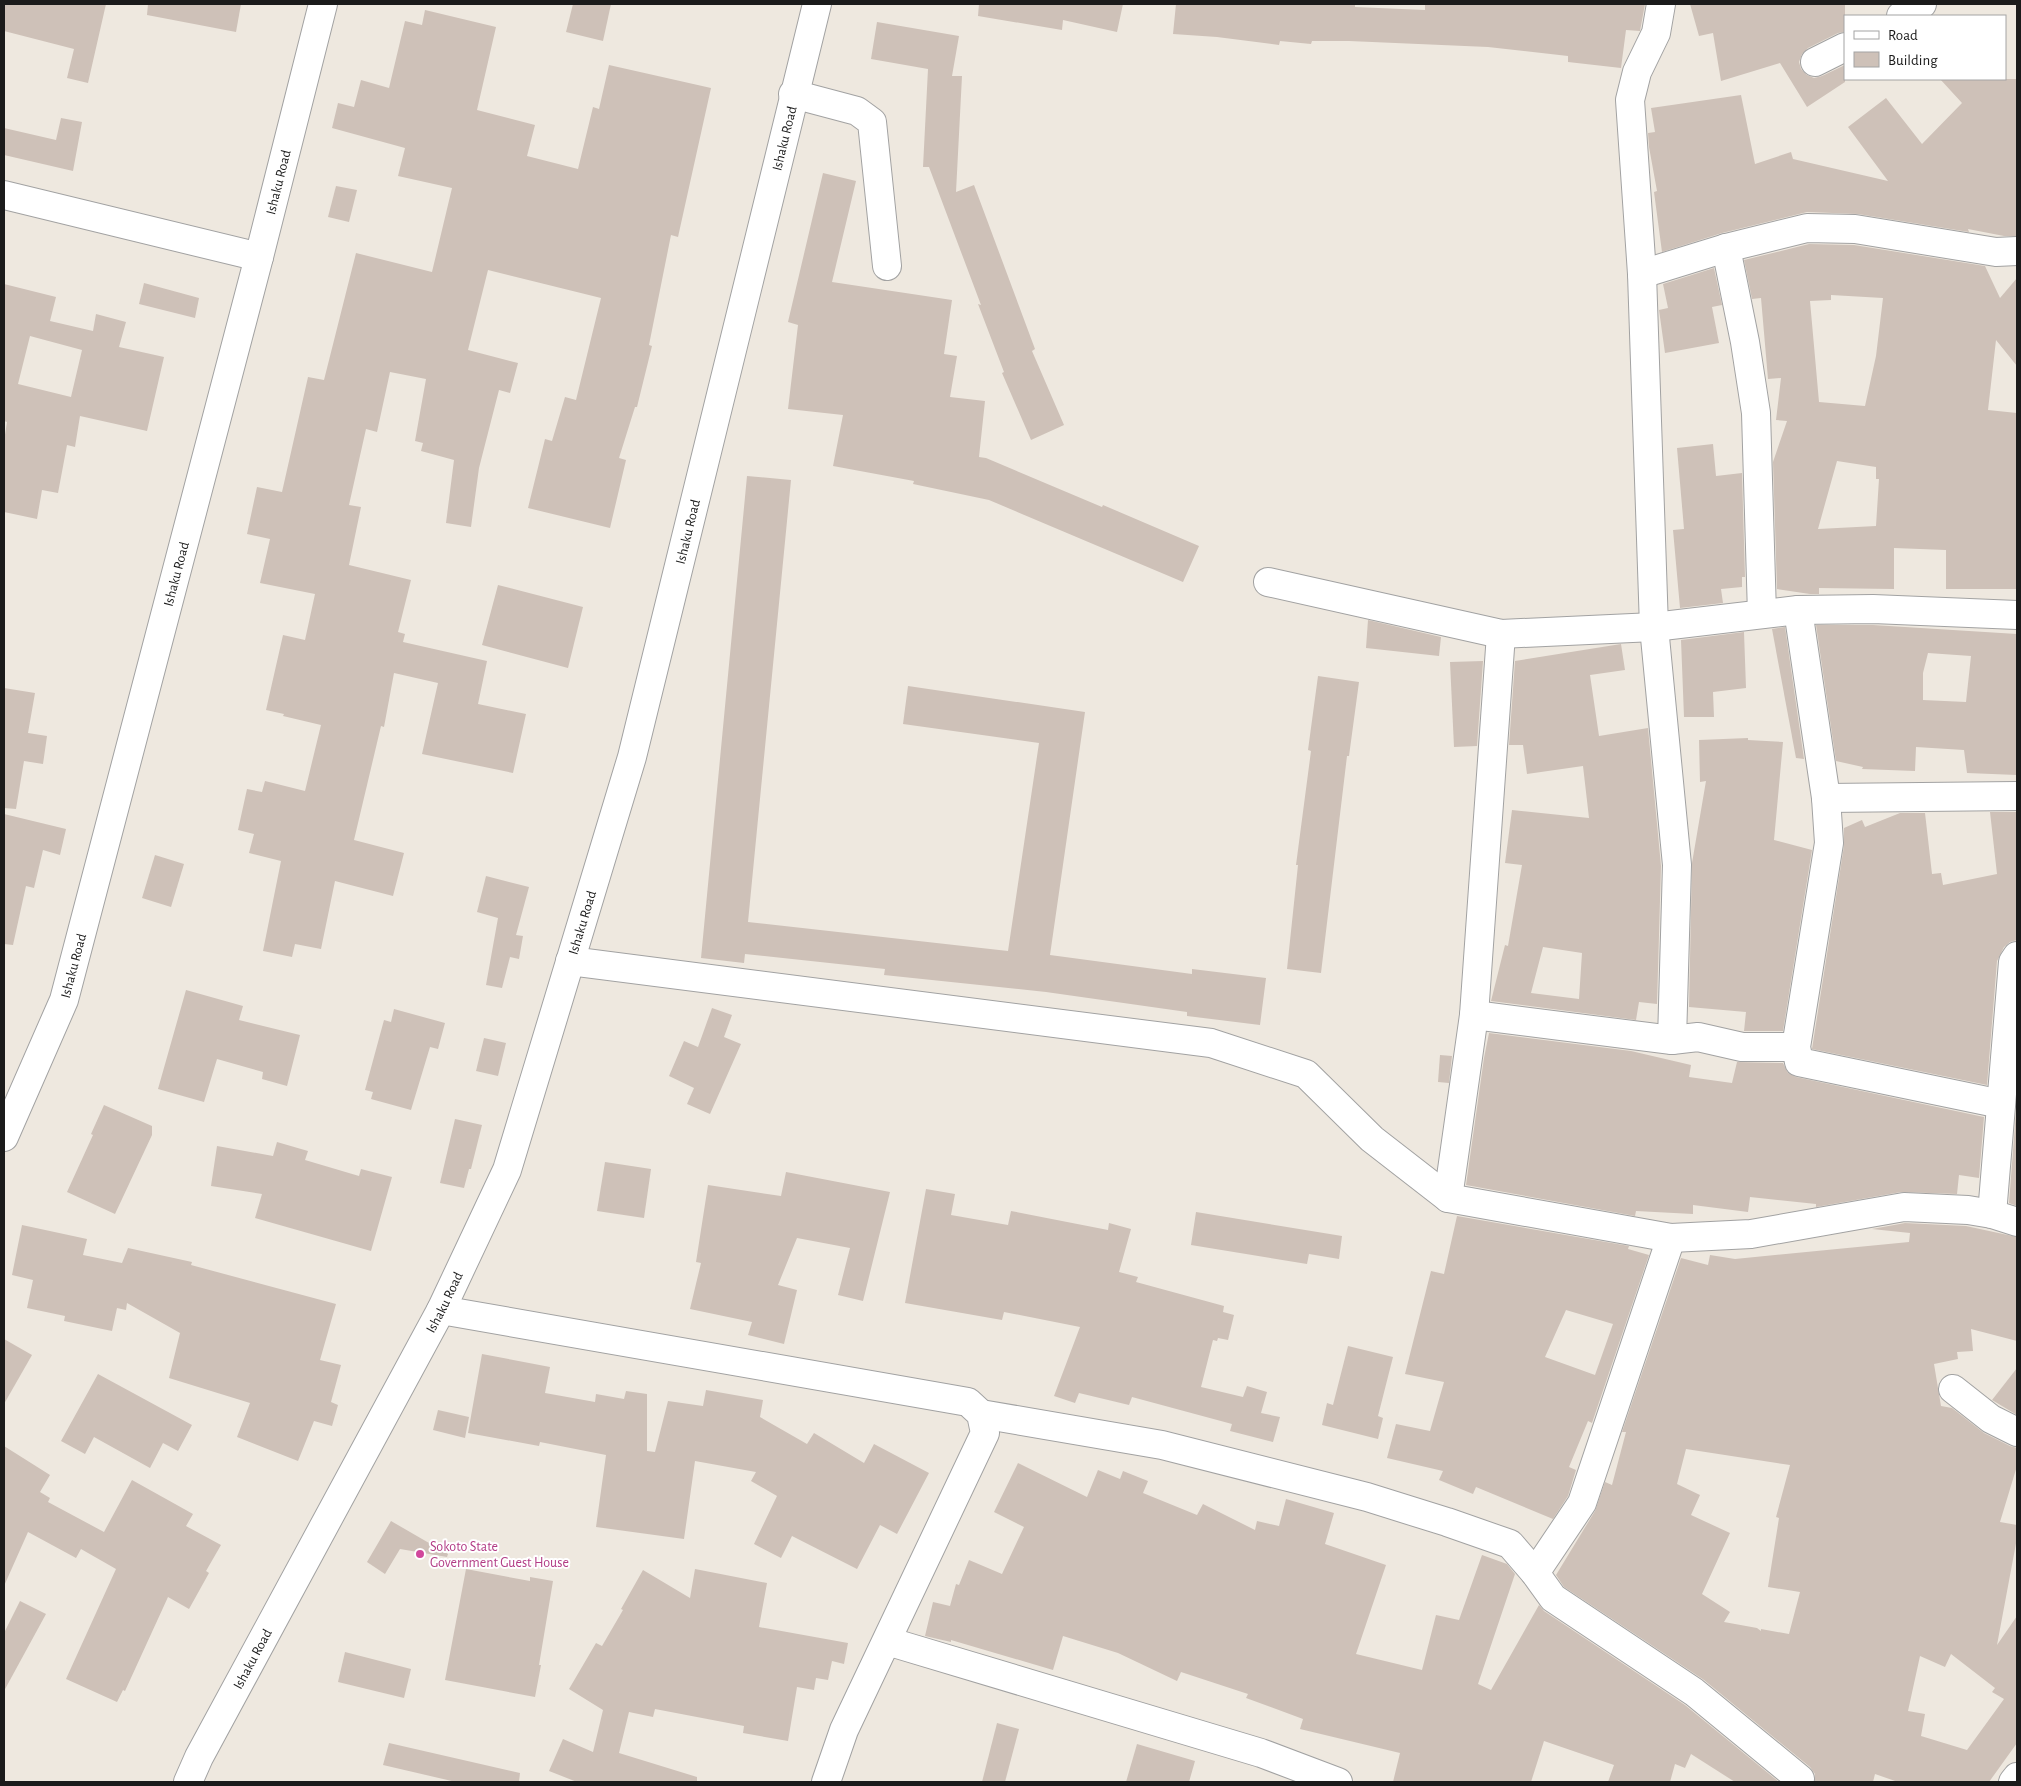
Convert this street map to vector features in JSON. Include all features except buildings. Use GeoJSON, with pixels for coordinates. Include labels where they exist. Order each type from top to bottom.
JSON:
{"type":"FeatureCollection","features":[{"type":"Feature","properties":{"kind":"street","name":"Ishaku Road"},"geometry":{"type":"LineString","coordinates":[[4,1137],[64,1000],[259,257],[323,4]]}},
{"type":"Feature","properties":{"kind":"street","name":"Ishaku Road"},"geometry":{"type":"LineString","coordinates":[[188,1782],[208,1740],[441,1310],[507,1170],[632,757],[793,94],[817,4]]}},
{"type":"Feature","properties":{"kind":"street"},"geometry":{"type":"LineString","coordinates":[[1661,4],[1656,33],[1637,72],[1630,100],[1642,274],[1654,627],[1677,865],[1672,1040]]}},
{"type":"Feature","properties":{"kind":"street"},"geometry":{"type":"LineString","coordinates":[[1903,15],[1922,4]]}},
{"type":"Feature","properties":{"kind":"street"},"geometry":{"type":"LineString","coordinates":[[1815,62],[1844,48]]}},
{"type":"Feature","properties":{"kind":"street"},"geometry":{"type":"LineString","coordinates":[[793,94],[857,111],[872,122],[887,266]]}},
{"type":"Feature","properties":{"kind":"street"},"geometry":{"type":"LineString","coordinates":[[4,195],[259,257]]}},
{"type":"Feature","properties":{"kind":"street"},"geometry":{"type":"LineString","coordinates":[[1642,274],[1726,248],[1807,228],[1855,229],[1996,252],[2017,250]]}},
{"type":"Feature","properties":{"kind":"street"},"geometry":{"type":"LineString","coordinates":[[1726,248],[1745,342],[1756,414],[1762,614]]}},
{"type":"Feature","properties":{"kind":"street"},"geometry":{"type":"LineString","coordinates":[[1268,582],[1501,634],[1654,627],[1798,610],[1873,609],[2017,615]]}},
{"type":"Feature","properties":{"kind":"street"},"geometry":{"type":"LineString","coordinates":[[1798,610],[1826,798],[1829,843],[1796,1047],[1799,1062],[2001,1104]]}},
{"type":"Feature","properties":{"kind":"street"},"geometry":{"type":"LineString","coordinates":[[1448,1198],[1474,1015],[1501,634]]}},
{"type":"Feature","properties":{"kind":"street"},"geometry":{"type":"LineString","coordinates":[[1826,798],[2017,796]]}},
{"type":"Feature","properties":{"kind":"street"},"geometry":{"type":"LineString","coordinates":[[570,961],[1211,1043],[1306,1074],[1372,1139],[1448,1198],[1671,1238],[1752,1234],[1904,1207],[1968,1210],[2005,1218],[2001,1104],[2013,962],[2017,956]]}},
{"type":"Feature","properties":{"kind":"street"},"geometry":{"type":"LineString","coordinates":[[1474,1015],[1672,1040],[1698,1037],[1742,1047],[1796,1047]]}},
{"type":"Feature","properties":{"kind":"street"},"geometry":{"type":"LineString","coordinates":[[1535,1573],[1582,1503],[1671,1238]]}},
{"type":"Feature","properties":{"kind":"street"},"geometry":{"type":"LineString","coordinates":[[441,1310],[968,1402],[981,1414],[1162,1445],[1367,1497],[1447,1522],[1510,1544],[1553,1598],[1694,1692],[1800,1779]]}},
{"type":"Feature","properties":{"kind":"street"},"geometry":{"type":"LineString","coordinates":[[1953,1389],[1991,1419],[2017,1432]]}},
{"type":"Feature","properties":{"kind":"street"},"geometry":{"type":"LineString","coordinates":[[826,1782],[844,1730],[985,1433],[981,1414]]}},
{"type":"Feature","properties":{"kind":"street"},"geometry":{"type":"LineString","coordinates":[[886,1641],[1262,1753],[1338,1782]]}},
{"type":"Feature","properties":{"kind":"street"},"geometry":{"type":"LineString","coordinates":[[2013,1782],[2017,1777]]}},
{"type":"Feature","properties":{"kind":"place","name":"Sokoto State Government Guest House"},"geometry":{"type":"Point","coordinates":[420,1554]}}]}
